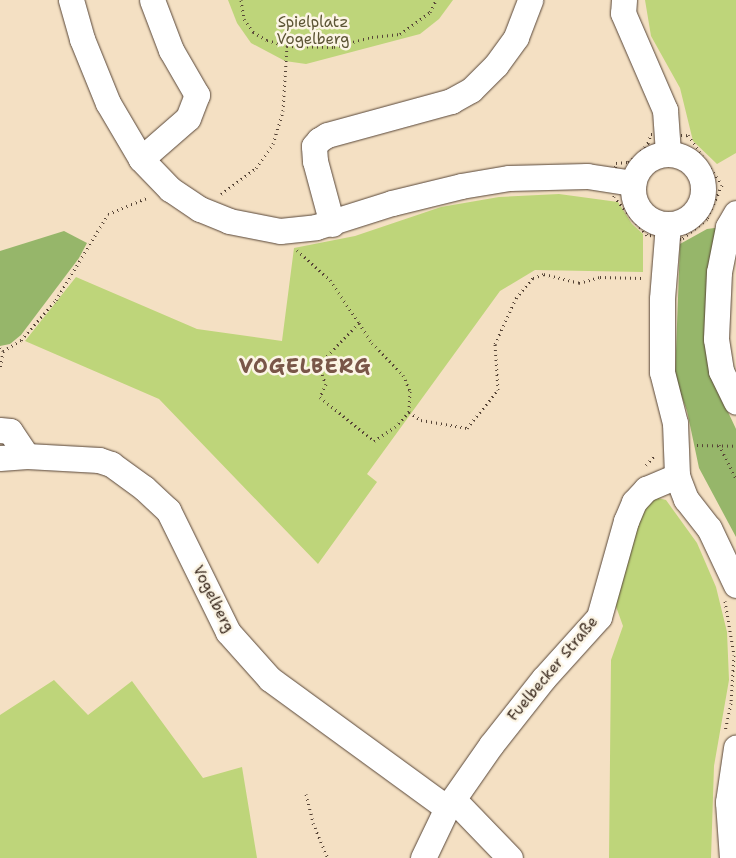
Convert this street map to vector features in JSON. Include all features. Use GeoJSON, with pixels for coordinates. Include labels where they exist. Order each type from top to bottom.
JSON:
{"type":"FeatureCollection","features":[{"type":"Feature","properties":{"kind":"street"},"geometry":{"type":"LineString","coordinates":[[71,0],[108,103],[141,159],[170,189],[210,214],[280,232],[332,224],[392,203],[480,183],[556,176],[623,182],[668,144]]}},
{"type":"Feature","properties":{"kind":"street"},"geometry":{"type":"LineString","coordinates":[[141,159],[188,118],[197,95],[172,50],[152,0]]}},
{"type":"Feature","properties":{"kind":"street"},"geometry":{"type":"LineString","coordinates":[[332,224],[315,161],[314,146],[319,140],[327,134],[451,101],[471,90],[496,65],[516,38],[530,0]]}},
{"type":"Feature","properties":{"kind":"street"},"geometry":{"type":"LineString","coordinates":[[624,0],[623,13],[658,89],[668,144],[697,168],[702,178],[723,204],[728,227],[719,272],[716,339],[721,371],[736,402]]}},
{"type":"Feature","properties":{"kind":"street"},"geometry":{"type":"LineString","coordinates":[[623,182],[645,216],[667,231]]}},
{"type":"Feature","properties":{"kind":"street"},"geometry":{"type":"LineString","coordinates":[[667,231],[689,218],[723,204]]}},
{"type":"Feature","properties":{"kind":"street"},"geometry":{"type":"LineString","coordinates":[[667,231],[662,372],[675,423],[677,476],[686,499],[709,528],[729,590]]}},
{"type":"Feature","properties":{"kind":"street"},"geometry":{"type":"LineString","coordinates":[[0,430],[10,432],[27,456]]}},
{"type":"Feature","properties":{"kind":"street","name":"Vogelberg"},"geometry":{"type":"LineString","coordinates":[[0,458],[27,456],[99,460],[111,464],[144,488],[168,510],[228,632],[270,679],[450,804]]}},
{"type":"Feature","properties":{"kind":"street","name":"Fuelbecker Straße"},"geometry":{"type":"LineString","coordinates":[[423,858],[450,804],[517,712],[599,617],[626,520],[634,502],[646,489],[677,476]]}},
{"type":"Feature","properties":{"kind":"street"},"geometry":{"type":"LineString","coordinates":[[730,742],[728,802],[732,858]]}},
{"type":"Feature","properties":{"kind":"street"},"geometry":{"type":"LineString","coordinates":[[450,804],[510,858]]}},
{"type":"Feature","properties":{"kind":"path"},"geometry":{"type":"LineString","coordinates":[[241,0],[242,16],[252,32],[287,46],[342,47],[372,37],[400,34],[430,12],[436,0]]}},
{"type":"Feature","properties":{"kind":"path"},"geometry":{"type":"LineString","coordinates":[[222,194],[256,168],[273,144],[283,112],[287,46]]}},
{"type":"Feature","properties":{"kind":"path"},"geometry":{"type":"LineString","coordinates":[[651,134],[668,144],[688,135],[691,144],[706,158],[722,184],[723,204],[681,239],[667,231],[647,235],[614,197],[623,182],[616,163],[628,162],[638,155],[648,143],[651,134]]}},
{"type":"Feature","properties":{"kind":"path"},"geometry":{"type":"LineString","coordinates":[[0,369],[3,351],[21,340],[56,300],[108,214],[170,189]]}},
{"type":"Feature","properties":{"kind":"path"},"geometry":{"type":"LineString","coordinates":[[280,232],[330,280],[372,342],[402,375],[410,391],[409,412],[395,427],[374,441],[320,397],[326,384],[320,370],[323,360],[359,323]]}},
{"type":"Feature","properties":{"kind":"path"},"geometry":{"type":"LineString","coordinates":[[409,412],[421,420],[467,428],[498,390],[495,344],[516,298],[533,278],[544,274],[579,283],[600,277],[648,278]]}},
{"type":"Feature","properties":{"kind":"path"},"geometry":{"type":"LineString","coordinates":[[0,348],[3,351]]}},
{"type":"Feature","properties":{"kind":"path"},"geometry":{"type":"LineString","coordinates":[[720,445],[736,479]]}},
{"type":"Feature","properties":{"kind":"path"},"geometry":{"type":"LineString","coordinates":[[646,489],[641,483],[645,466],[658,450]]}},
{"type":"Feature","properties":{"kind":"path"},"geometry":{"type":"LineString","coordinates":[[729,590],[734,655],[730,742]]}},
{"type":"Feature","properties":{"kind":"path"},"geometry":{"type":"LineString","coordinates":[[306,794],[313,823],[328,858]]}},
{"type":"Feature","properties":{"kind":"green space","name":"Spielplatz Vogelberg"},"geometry":{"type":"Polygon","coordinates":[[[228,0],[453,0],[439,19],[420,34],[306,64],[285,61],[251,43],[237,23],[228,0]]]}},
{"type":"Feature","properties":{"kind":"green space"},"geometry":{"type":"Polygon","coordinates":[[[645,0],[736,0],[736,153],[717,164],[693,141],[680,88],[651,36],[645,0]]]}},
{"type":"Feature","properties":{"kind":"green space"},"geometry":{"type":"Polygon","coordinates":[[[559,194],[618,202],[632,224],[643,234],[643,272],[535,270],[500,291],[367,474],[377,482],[318,564],[159,399],[25,341],[76,277],[197,329],[282,341],[294,248],[355,236],[441,207],[499,197],[559,194]]]}},
{"type":"Feature","properties":{"kind":"green space"},"geometry":{"type":"Polygon","coordinates":[[[722,227],[715,384],[736,429],[736,537],[699,468],[687,411],[675,378],[680,244],[707,229],[722,227]]]}},
{"type":"Feature","properties":{"kind":"green space"},"geometry":{"type":"Polygon","coordinates":[[[64,231],[87,243],[79,258],[21,335],[10,344],[0,346],[0,251],[64,231]]]}},
{"type":"Feature","properties":{"kind":"green space"},"geometry":{"type":"Polygon","coordinates":[[[658,498],[666,500],[697,543],[716,587],[727,632],[729,680],[714,766],[711,858],[609,858],[611,660],[623,626],[614,601],[640,518],[651,501],[658,498]]]}},
{"type":"Feature","properties":{"kind":"green space"},"geometry":{"type":"Polygon","coordinates":[[[54,680],[88,715],[132,681],[203,778],[242,767],[257,858],[0,858],[0,715],[54,680]]]}},
{"type":"Feature","properties":{"kind":"district","name":"VOGELBERG"},"geometry":{"type":"Point","coordinates":[305,366]}}]}
